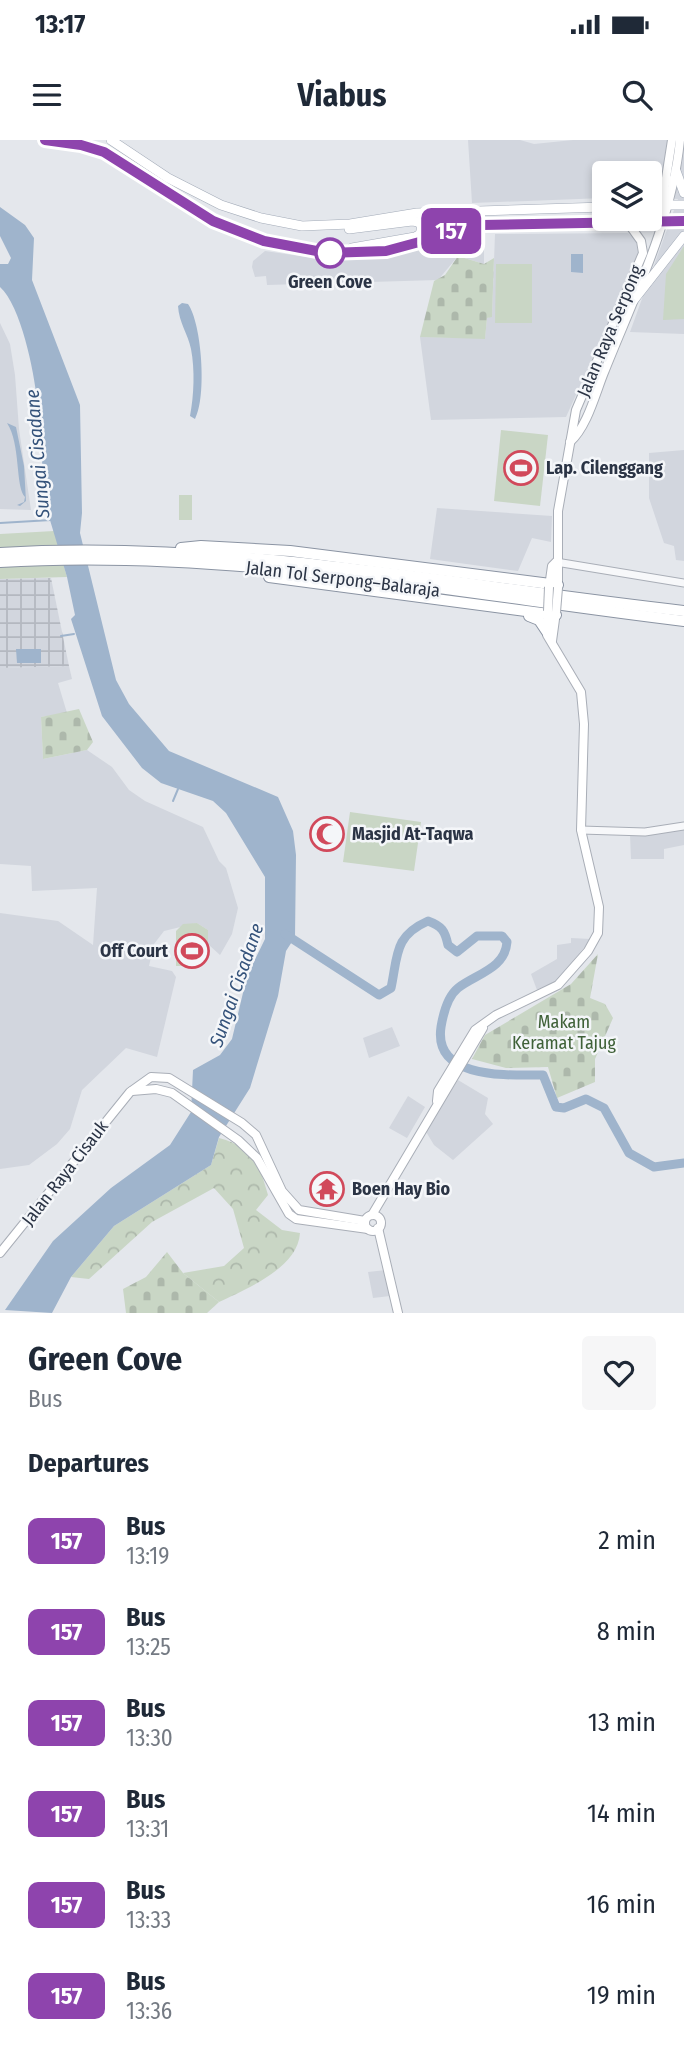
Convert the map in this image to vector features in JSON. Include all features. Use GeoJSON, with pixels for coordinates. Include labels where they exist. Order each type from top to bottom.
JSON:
{"type":"FeatureCollection","features":[{"type":"Feature","properties":{"kind":"highway"},"geometry":{"type":"LineString","coordinates":[[151,556],[201,546],[244,561],[534,617],[549,637]]}},
{"type":"Feature","properties":{"kind":"highway","name":"Jalan Tol Serpong–Balaraja"},"geometry":{"type":"LineString","coordinates":[[0,553],[244,561],[684,611]]}},
{"type":"Feature","properties":{"kind":"highway","name":"Jalan Tol Serpong–Balaraja"},"geometry":{"type":"LineString","coordinates":[[0,562],[151,556]]}},
{"type":"Feature","properties":{"kind":"highway","name":"Jalan Tol Serpong–Balaraja"},"geometry":{"type":"LineString","coordinates":[[244,561],[684,621]]}},
{"type":"Feature","properties":{"kind":"highway"},"geometry":{"type":"LineString","coordinates":[[244,561],[553,584]]}},
{"type":"Feature","properties":{"kind":"highway"},"geometry":{"type":"LineString","coordinates":[[494,608],[552,613]]}},
{"type":"Feature","properties":{"kind":"main road"},"geometry":{"type":"LineString","coordinates":[[45,140],[78,142],[110,155],[213,221],[264,241],[327,253],[386,251],[482,225],[592,223]]}},
{"type":"Feature","properties":{"kind":"main road"},"geometry":{"type":"LineString","coordinates":[[111,140],[168,178],[221,205],[261,218],[337,230],[416,221],[421,224],[422,231],[401,240],[361,247],[297,248]]}},
{"type":"Feature","properties":{"kind":"main road"},"geometry":{"type":"LineString","coordinates":[[666,205],[672,140]]}},
{"type":"Feature","properties":{"kind":"main road"},"geometry":{"type":"LineString","coordinates":[[666,205],[676,171],[680,140]]}},
{"type":"Feature","properties":{"kind":"main road"},"geometry":{"type":"LineString","coordinates":[[676,171],[684,193]]}},
{"type":"Feature","properties":{"kind":"main road"},"geometry":{"type":"LineString","coordinates":[[662,188],[667,179]]}},
{"type":"Feature","properties":{"kind":"main road"},"geometry":{"type":"LineString","coordinates":[[662,205],[684,205]]}},
{"type":"Feature","properties":{"kind":"main road","name":"Jalan Raya Serpong"},"geometry":{"type":"LineString","coordinates":[[662,215],[666,205]]}},
{"type":"Feature","properties":{"kind":"main road"},"geometry":{"type":"LineString","coordinates":[[302,226],[350,223],[417,213],[592,207]]}},
{"type":"Feature","properties":{"kind":"main road"},"geometry":{"type":"LineString","coordinates":[[662,223],[684,221]]}},
{"type":"Feature","properties":{"kind":"main road","name":"Jalan Raya Serpong"},"geometry":{"type":"LineString","coordinates":[[549,637],[553,584],[559,567],[556,562],[558,511],[576,410],[642,256],[641,241],[634,231]]}},
{"type":"Feature","properties":{"kind":"main road","name":"Jalan Raya Serpong"},"geometry":{"type":"LineString","coordinates":[[570,442],[586,415],[633,301],[656,231]]}},
{"type":"Feature","properties":{"kind":"main road"},"geometry":{"type":"LineString","coordinates":[[633,301],[684,236]]}},
{"type":"Feature","properties":{"kind":"main road"},"geometry":{"type":"LineString","coordinates":[[576,410],[586,415]]}},
{"type":"Feature","properties":{"kind":"main road"},"geometry":{"type":"LineString","coordinates":[[398,1313],[382,1247],[373,1224],[378,1207],[475,1030],[558,985],[580,961],[598,933],[599,907],[581,830],[584,724],[581,692],[549,637]]}},
{"type":"Feature","properties":{"kind":"main road","name":"Jalan Raya Cisauk"},"geometry":{"type":"LineString","coordinates":[[0,1253],[130,1092],[155,1076],[169,1078],[187,1088],[256,1135],[282,1191],[299,1210],[373,1224]]}},
{"type":"Feature","properties":{"kind":"main road"},"geometry":{"type":"LineString","coordinates":[[130,1092],[156,1089],[185,1102],[238,1140],[257,1158],[276,1194],[296,1219],[373,1224]]}},
{"type":"Feature","properties":{"kind":"street"},"geometry":{"type":"LineString","coordinates":[[556,562],[684,583]]}},
{"type":"Feature","properties":{"kind":"street"},"geometry":{"type":"LineString","coordinates":[[581,830],[645,832],[684,826]]}},
{"type":"Feature","properties":{"kind":"shaded area"},"geometry":{"type":"Polygon","coordinates":[[[468,140],[520,140],[534,144],[573,140],[684,140],[684,334],[630,332],[678,199],[662,198],[662,161],[592,161],[592,198],[472,203],[468,140]]]}},
{"type":"Feature","properties":{"kind":"shaded area"},"geometry":{"type":"Polygon","coordinates":[[[484,232],[484,264],[458,256],[438,280],[267,285],[266,276],[255,277],[252,267],[253,261],[265,251],[328,260],[377,259],[484,232]]]}},
{"type":"Feature","properties":{"kind":"shaded area"},"geometry":{"type":"Polygon","coordinates":[[[628,233],[636,240],[638,252],[634,266],[566,417],[431,420],[420,337],[485,338],[487,318],[492,316],[495,234],[628,233]]]}},
{"type":"Feature","properties":{"kind":"shaded area"},"geometry":{"type":"Polygon","coordinates":[[[0,323],[10,344],[31,510],[0,509],[0,323]]]}},
{"type":"Feature","properties":{"kind":"shaded area"},"geometry":{"type":"Polygon","coordinates":[[[684,450],[684,561],[676,560],[674,546],[664,543],[649,498],[649,453],[684,450]]]}},
{"type":"Feature","properties":{"kind":"shaded area"},"geometry":{"type":"Polygon","coordinates":[[[437,508],[552,516],[551,542],[532,538],[518,571],[430,559],[437,508]]]}},
{"type":"Feature","properties":{"kind":"shaded area"},"geometry":{"type":"Polygon","coordinates":[[[51,578],[69,666],[0,668],[0,579],[51,578]]]}},
{"type":"Feature","properties":{"kind":"shaded area"},"geometry":{"type":"Polygon","coordinates":[[[69,666],[72,679],[58,683],[67,713],[41,717],[43,759],[87,750],[112,767],[129,790],[145,801],[203,827],[219,861],[226,868],[238,908],[232,934],[220,955],[208,944],[208,930],[197,923],[164,931],[154,944],[149,966],[172,971],[176,977],[157,1057],[126,1048],[82,1090],[70,1129],[57,1144],[29,1165],[0,1169],[0,913],[58,921],[93,945],[97,888],[32,891],[31,866],[0,864],[0,668],[69,666]]]}},
{"type":"Feature","properties":{"kind":"shaded area"},"geometry":{"type":"Polygon","coordinates":[[[684,829],[684,845],[664,849],[664,859],[631,859],[630,835],[684,829]]]}},
{"type":"Feature","properties":{"kind":"shaded area"},"geometry":{"type":"Polygon","coordinates":[[[571,938],[591,939],[554,984],[537,990],[531,974],[557,959],[557,945],[571,943],[571,938]]]}},
{"type":"Feature","properties":{"kind":"shaded area"},"geometry":{"type":"Polygon","coordinates":[[[392,1027],[400,1046],[369,1058],[363,1038],[392,1027]]]}},
{"type":"Feature","properties":{"kind":"shaded area"},"geometry":{"type":"Polygon","coordinates":[[[458,1080],[488,1098],[485,1114],[493,1124],[453,1160],[434,1145],[425,1130],[458,1080]]]}},
{"type":"Feature","properties":{"kind":"shaded area"},"geometry":{"type":"Polygon","coordinates":[[[408,1096],[425,1107],[407,1138],[389,1128],[408,1096]]]}},
{"type":"Feature","properties":{"kind":"shaded area"},"geometry":{"type":"Polygon","coordinates":[[[386,1270],[390,1296],[373,1298],[368,1272],[386,1270]]]}},
{"type":"Feature","properties":{"kind":"green space"},"geometry":{"type":"Polygon","coordinates":[[[684,246],[684,319],[663,320],[666,274],[684,246]]]}},
{"type":"Feature","properties":{"kind":"green space"},"geometry":{"type":"Polygon","coordinates":[[[458,256],[484,264],[494,258],[492,317],[487,318],[485,339],[420,337],[434,281],[445,275],[458,256]]]}},
{"type":"Feature","properties":{"kind":"green space"},"geometry":{"type":"Polygon","coordinates":[[[496,264],[532,264],[532,323],[495,323],[496,264]]]}},
{"type":"Feature","properties":{"kind":"green space","name":"Lap. Cilenggang"},"geometry":{"type":"Polygon","coordinates":[[[501,430],[548,435],[540,506],[494,501],[501,430]]]}},
{"type":"Feature","properties":{"kind":"green space"},"geometry":{"type":"Polygon","coordinates":[[[179,495],[192,495],[192,520],[179,520],[179,495]]]}},
{"type":"Feature","properties":{"kind":"green space"},"geometry":{"type":"Polygon","coordinates":[[[54,531],[67,577],[0,579],[0,534],[54,531]]]}},
{"type":"Feature","properties":{"kind":"green space"},"geometry":{"type":"Polygon","coordinates":[[[79,709],[93,742],[87,750],[43,759],[41,717],[79,709]]]}},
{"type":"Feature","properties":{"kind":"green space"},"geometry":{"type":"Polygon","coordinates":[[[350,812],[421,822],[414,871],[343,862],[350,812]]]}},
{"type":"Feature","properties":{"kind":"green space","name":"Off Court"},"geometry":{"type":"Polygon","coordinates":[[[197,923],[208,930],[208,959],[183,958],[183,966],[176,966],[176,931],[183,924],[197,923]]]}},
{"type":"Feature","properties":{"kind":"green space","name":"Makam Keramat Tajug"},"geometry":{"type":"Polygon","coordinates":[[[598,954],[590,998],[605,1004],[613,1018],[595,1059],[595,1082],[557,1098],[548,1067],[506,1068],[472,1059],[485,1035],[571,984],[598,954]]]}},
{"type":"Feature","properties":{"kind":"green space"},"geometry":{"type":"Polygon","coordinates":[[[219,1138],[240,1146],[258,1165],[268,1195],[256,1210],[282,1230],[300,1233],[297,1245],[281,1267],[256,1284],[219,1302],[183,1273],[224,1266],[244,1248],[233,1209],[214,1188],[152,1222],[89,1279],[71,1277],[114,1226],[211,1165],[219,1138]]]}},
{"type":"Feature","properties":{"kind":"green space"},"geometry":{"type":"Polygon","coordinates":[[[167,1252],[183,1273],[219,1302],[207,1313],[126,1313],[123,1289],[146,1277],[167,1252]]]}},
{"type":"Feature","properties":{"kind":"water"},"geometry":{"type":"Polygon","coordinates":[[[0,207],[25,225],[34,238],[32,280],[80,405],[80,533],[116,680],[129,704],[169,751],[278,797],[293,831],[296,855],[295,937],[286,951],[278,996],[250,1088],[219,1137],[211,1165],[114,1226],[71,1277],[52,1313],[5,1310],[53,1241],[111,1188],[170,1145],[191,1112],[193,1070],[220,1055],[232,1039],[247,976],[265,939],[265,877],[226,813],[213,801],[161,783],[142,768],[102,716],[71,619],[75,615],[67,577],[47,510],[40,442],[35,427],[37,400],[30,357],[14,309],[0,287],[0,264],[8,264],[11,258],[0,236],[0,207]]]}},
{"type":"Feature","properties":{"kind":"water"},"geometry":{"type":"Polygon","coordinates":[[[571,254],[583,254],[583,273],[571,272],[571,254]]]}},
{"type":"Feature","properties":{"kind":"water"},"geometry":{"type":"Polygon","coordinates":[[[182,303],[188,304],[193,314],[200,343],[201,395],[195,419],[190,416],[193,365],[190,344],[179,312],[178,306],[182,303]]]}},
{"type":"Feature","properties":{"kind":"water"},"geometry":{"type":"Polygon","coordinates":[[[7,423],[16,427],[24,466],[26,501],[20,506],[17,505],[24,502],[25,497],[20,484],[14,442],[7,423]]]}},
{"type":"Feature","properties":{"kind":"water"},"geometry":{"type":"Polygon","coordinates":[[[16,649],[41,649],[41,663],[17,663],[16,649]]]}},
{"type":"Feature","properties":{"kind":"waterway","name":"Sungai Cisadane"},"geometry":{"type":"LineString","coordinates":[[0,523],[51,520]]}},
{"type":"Feature","properties":{"kind":"waterway"},"geometry":{"type":"LineString","coordinates":[[61,636],[74,634]]}},
{"type":"Feature","properties":{"kind":"waterway"},"geometry":{"type":"LineString","coordinates":[[173,801],[178,789]]}},
{"type":"Feature","properties":{"kind":"waterway"},"geometry":{"type":"LineString","coordinates":[[285,934],[379,995],[391,988],[403,940],[428,921],[442,930],[448,945],[457,952],[477,936],[502,936],[507,942],[501,959],[454,991],[449,1001],[441,1027],[442,1044],[449,1057],[476,1071],[543,1075],[556,1107],[564,1108],[586,1099],[604,1108],[629,1153],[654,1167],[684,1163]]}},
{"type":"Feature","properties":{"kind":"bus line","name":"157"},"geometry":{"type":"LineString","coordinates":[[45,140],[92,147],[104,152],[213,221],[264,241],[327,253],[386,251],[469,226],[684,221]]}},
{"type":"Feature","properties":{"kind":"place","name":"Green Cove"},"geometry":{"type":"Point","coordinates":[330,253]}},
{"type":"Feature","properties":{"kind":"place","name":"Lap. Cilenggang"},"geometry":{"type":"Point","coordinates":[521,468]}},
{"type":"Feature","properties":{"kind":"place","name":"Masjid At-Taqwa"},"geometry":{"type":"Point","coordinates":[327,834]}},
{"type":"Feature","properties":{"kind":"place","name":"Off Court"},"geometry":{"type":"Point","coordinates":[192,951]}},
{"type":"Feature","properties":{"kind":"place","name":"Boen Hay Bio"},"geometry":{"type":"Point","coordinates":[327,1189]}}]}
